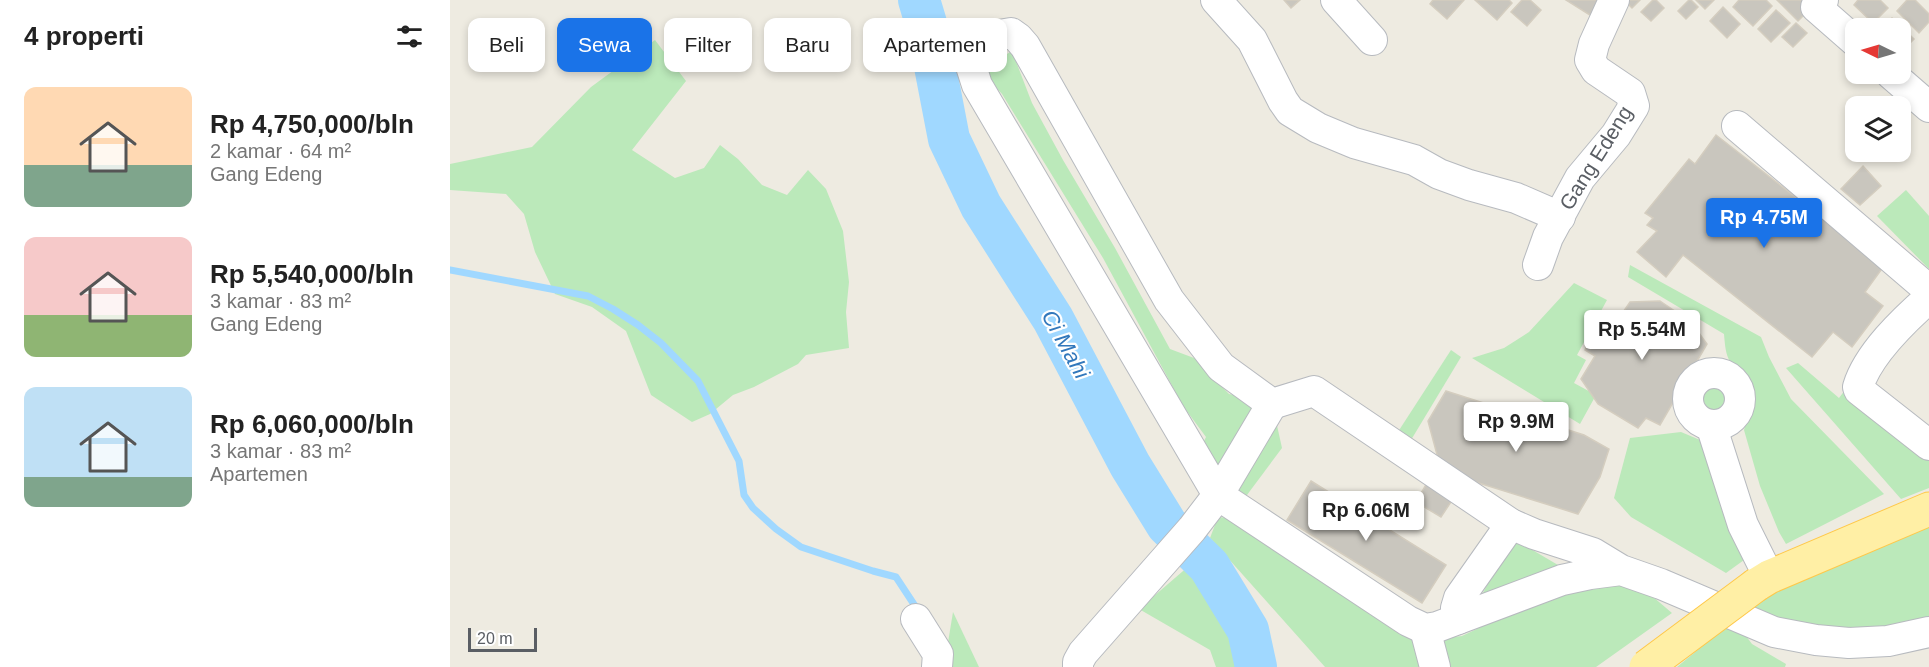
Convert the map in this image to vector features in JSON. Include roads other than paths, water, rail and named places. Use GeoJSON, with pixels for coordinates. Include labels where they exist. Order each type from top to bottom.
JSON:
{"type":"FeatureCollection","features":[{"type":"Feature","properties":{"kind":"main road"},"geometry":{"type":"LineString","coordinates":[[1646,667],[1770,577],[1929,509]]}},
{"type":"Feature","properties":{"kind":"street"},"geometry":{"type":"LineString","coordinates":[[1216,0],[1252,40],[1290,111],[1318,128],[1354,142],[1414,160],[1439,174],[1516,198],[1560,217]]}},
{"type":"Feature","properties":{"kind":"street"},"geometry":{"type":"LineString","coordinates":[[1336,0],[1371,40]]}},
{"type":"Feature","properties":{"kind":"street","name":"Gang Edeng"},"geometry":{"type":"LineString","coordinates":[[1538,266],[1548,237],[1581,178],[1616,135],[1634,106],[1630,93],[1596,70],[1590,60],[1594,44],[1614,0]]}},
{"type":"Feature","properties":{"kind":"street"},"geometry":{"type":"LineString","coordinates":[[1823,0],[1816,8],[1845,33]]}},
{"type":"Feature","properties":{"kind":"street"},"geometry":{"type":"LineString","coordinates":[[1272,404],[1221,367],[1169,300],[1025,46],[1011,33],[999,35],[972,54],[970,63],[977,85],[1218,495],[1408,621],[1425,629],[1437,627],[1562,580],[1621,570]]}},
{"type":"Feature","properties":{"kind":"street"},"geometry":{"type":"LineString","coordinates":[[1903,84],[1929,107]]}},
{"type":"Feature","properties":{"kind":"street"},"geometry":{"type":"LineString","coordinates":[[1737,126],[1929,290]]}},
{"type":"Feature","properties":{"kind":"street"},"geometry":{"type":"LineString","coordinates":[[1929,298],[1906,319],[1874,356],[1858,387],[1929,445]]}},
{"type":"Feature","properties":{"kind":"street"},"geometry":{"type":"LineString","coordinates":[[1078,667],[1083,653],[1192,529],[1218,495],[1272,404],[1314,391],[1511,524],[1593,553],[1621,570],[1661,584],[1774,632],[1816,640],[1849,643],[1888,641],[1929,632]]}},
{"type":"Feature","properties":{"kind":"street"},"geometry":{"type":"LineString","coordinates":[[1721,422],[1743,525],[1770,577]]}},
{"type":"Feature","properties":{"kind":"street"},"geometry":{"type":"LineString","coordinates":[[1458,619],[1456,608],[1459,598],[1511,524]]}},
{"type":"Feature","properties":{"kind":"street"},"geometry":{"type":"LineString","coordinates":[[1561,543],[1562,580]]}},
{"type":"Feature","properties":{"kind":"street"},"geometry":{"type":"LineString","coordinates":[[916,619],[938,654],[937,667]]}},
{"type":"Feature","properties":{"kind":"street"},"geometry":{"type":"LineString","coordinates":[[1425,629],[1435,667]]}},
{"type":"Feature","properties":{"kind":"waterway","name":"Ci Mahi"},"geometry":{"type":"LineString","coordinates":[[919,0],[928,30],[949,139],[981,206],[1053,319],[1130,465],[1167,525],[1209,566],[1248,630],[1256,667]]}},
{"type":"Feature","properties":{"kind":"waterway"},"geometry":{"type":"LineString","coordinates":[[450,270],[588,296],[638,325],[661,343],[698,381],[739,461],[744,495],[753,508],[801,547],[896,577],[919,612]]}}]}
